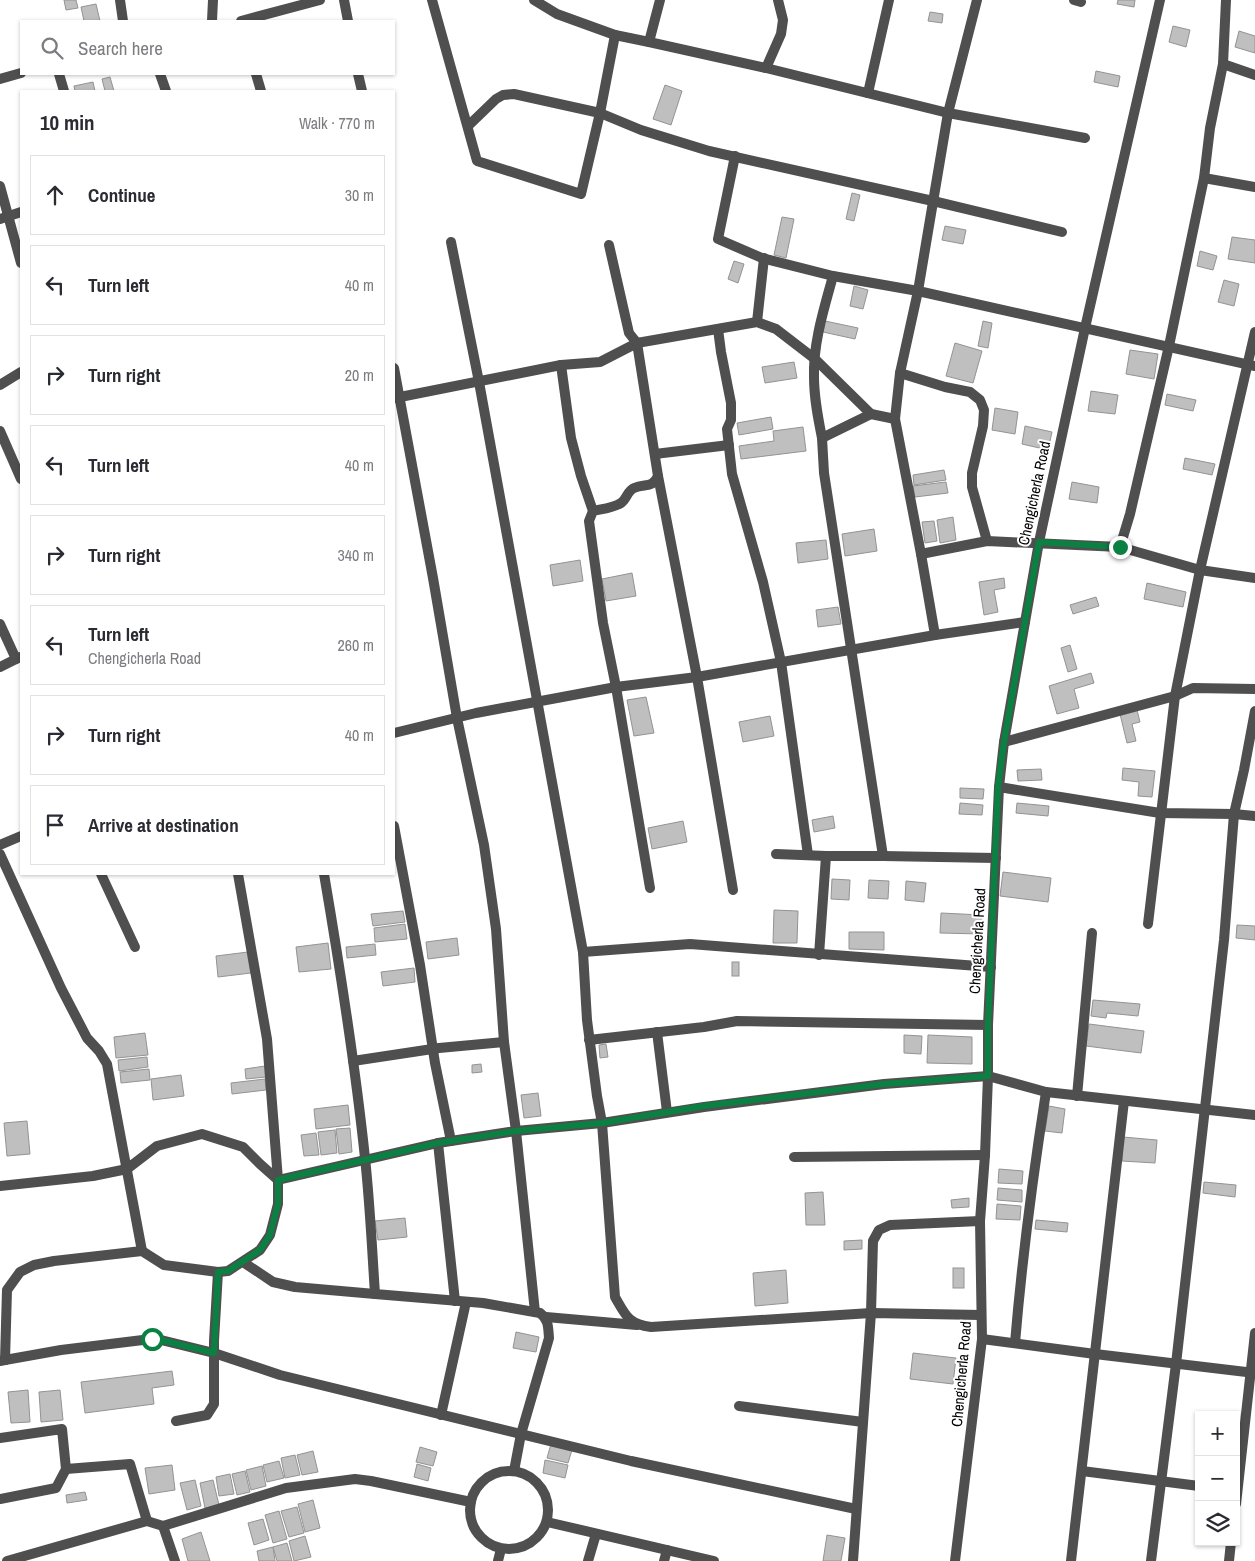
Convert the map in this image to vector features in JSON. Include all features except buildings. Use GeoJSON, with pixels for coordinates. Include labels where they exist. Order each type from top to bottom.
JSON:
{"type":"FeatureCollection","features":[{"type":"Feature","properties":{"kind":"street"},"geometry":{"type":"LineString","coordinates":[[120,0],[123,20]]}},
{"type":"Feature","properties":{"kind":"street"},"geometry":{"type":"LineString","coordinates":[[212,20],[213,0]]}},
{"type":"Feature","properties":{"kind":"street"},"geometry":{"type":"LineString","coordinates":[[245,20],[320,0]]}},
{"type":"Feature","properties":{"kind":"street"},"geometry":{"type":"LineString","coordinates":[[344,0],[348,20]]}},
{"type":"Feature","properties":{"kind":"street"},"geometry":{"type":"LineString","coordinates":[[432,0],[477,161],[581,194],[600,113],[615,35]]}},
{"type":"Feature","properties":{"kind":"street"},"geometry":{"type":"LineString","coordinates":[[534,0],[557,14],[615,35],[766,68],[948,113],[1085,138]]}},
{"type":"Feature","properties":{"kind":"street"},"geometry":{"type":"LineString","coordinates":[[649,42],[660,0]]}},
{"type":"Feature","properties":{"kind":"street"},"geometry":{"type":"LineString","coordinates":[[766,68],[781,34],[783,20],[778,0]]}},
{"type":"Feature","properties":{"kind":"street"},"geometry":{"type":"LineString","coordinates":[[868,93],[888,0]]}},
{"type":"Feature","properties":{"kind":"street"},"geometry":{"type":"LineString","coordinates":[[935,635],[895,419],[900,374],[918,291],[948,113],[977,0]]}},
{"type":"Feature","properties":{"kind":"street","name":"Chengicherla Road"},"geometry":{"type":"LineString","coordinates":[[955,1561],[982,1339],[980,1221],[985,1155],[988,1025],[998,787],[1004,742],[1039,542],[1085,328],[1160,0]]}},
{"type":"Feature","properties":{"kind":"street"},"geometry":{"type":"LineString","coordinates":[[1120,547],[1130,514],[1169,346],[1204,178],[1210,128],[1223,64],[1226,0]]}},
{"type":"Feature","properties":{"kind":"street"},"geometry":{"type":"LineString","coordinates":[[1223,64],[1255,75]]}},
{"type":"Feature","properties":{"kind":"street"},"geometry":{"type":"LineString","coordinates":[[0,79],[20,73]]}},
{"type":"Feature","properties":{"kind":"street"},"geometry":{"type":"LineString","coordinates":[[59,75],[64,90]]}},
{"type":"Feature","properties":{"kind":"street"},"geometry":{"type":"LineString","coordinates":[[160,75],[166,90]]}},
{"type":"Feature","properties":{"kind":"street"},"geometry":{"type":"LineString","coordinates":[[256,75],[261,90]]}},
{"type":"Feature","properties":{"kind":"street"},"geometry":{"type":"LineString","coordinates":[[358,75],[362,90]]}},
{"type":"Feature","properties":{"kind":"street"},"geometry":{"type":"LineString","coordinates":[[468,126],[496,99],[503,95],[514,94],[600,113],[654,134],[709,151],[934,201],[1062,232]]}},
{"type":"Feature","properties":{"kind":"street"},"geometry":{"type":"LineString","coordinates":[[735,156],[718,239],[764,258],[833,276],[918,291],[1251,365]]}},
{"type":"Feature","properties":{"kind":"street"},"geometry":{"type":"LineString","coordinates":[[1204,178],[1255,187]]}},
{"type":"Feature","properties":{"kind":"street"},"geometry":{"type":"LineString","coordinates":[[0,186],[4,217],[20,260]]}},
{"type":"Feature","properties":{"kind":"street"},"geometry":{"type":"LineString","coordinates":[[4,217],[20,212]]}},
{"type":"Feature","properties":{"kind":"street"},"geometry":{"type":"LineString","coordinates":[[451,242],[479,382],[583,952],[587,1020],[602,1123],[615,1297],[625,1314],[637,1325]]}},
{"type":"Feature","properties":{"kind":"street"},"geometry":{"type":"LineString","coordinates":[[609,245],[629,333],[637,343],[658,476],[697,677],[732,890]]}},
{"type":"Feature","properties":{"kind":"street"},"geometry":{"type":"LineString","coordinates":[[757,322],[764,258]]}},
{"type":"Feature","properties":{"kind":"street"},"geometry":{"type":"LineString","coordinates":[[833,276],[817,334],[814,376],[815,397],[822,438],[824,473],[883,856]]}},
{"type":"Feature","properties":{"kind":"street"},"geometry":{"type":"LineString","coordinates":[[397,398],[561,365],[600,362],[637,343],[757,322],[776,329],[815,359],[872,414],[895,419]]}},
{"type":"Feature","properties":{"kind":"street"},"geometry":{"type":"LineString","coordinates":[[718,329],[731,403],[730,420],[727,429],[732,474],[763,582],[781,662],[808,855]]}},
{"type":"Feature","properties":{"kind":"street"},"geometry":{"type":"LineString","coordinates":[[1148,924],[1175,696],[1200,570],[1251,365],[1255,332]]}},
{"type":"Feature","properties":{"kind":"street"},"geometry":{"type":"LineString","coordinates":[[561,365],[571,438],[593,511],[589,521],[603,623],[616,687],[650,888]]}},
{"type":"Feature","properties":{"kind":"street"},"geometry":{"type":"LineString","coordinates":[[0,385],[20,372]]}},
{"type":"Feature","properties":{"kind":"street"},"geometry":{"type":"LineString","coordinates":[[900,374],[970,392],[980,400],[984,410],[983,426],[972,474],[972,486],[987,541]]}},
{"type":"Feature","properties":{"kind":"street"},"geometry":{"type":"LineString","coordinates":[[395,378],[397,398],[457,718],[484,845],[496,929],[504,1042],[516,1131],[535,1312]]}},
{"type":"Feature","properties":{"kind":"street"},"geometry":{"type":"LineString","coordinates":[[822,438],[872,414]]}},
{"type":"Feature","properties":{"kind":"street"},"geometry":{"type":"LineString","coordinates":[[0,431],[2,444],[20,477]]}},
{"type":"Feature","properties":{"kind":"street"},"geometry":{"type":"LineString","coordinates":[[655,454],[728,445]]}},
{"type":"Feature","properties":{"kind":"street"},"geometry":{"type":"LineString","coordinates":[[593,511],[621,503],[635,487],[650,485],[656,481],[658,476]]}},
{"type":"Feature","properties":{"kind":"street"},"geometry":{"type":"LineString","coordinates":[[921,554],[987,541],[1120,547],[1200,570],[1255,578]]}},
{"type":"Feature","properties":{"kind":"street"},"geometry":{"type":"LineString","coordinates":[[395,733],[457,718],[616,687],[697,677],[935,635],[1025,622]]}},
{"type":"Feature","properties":{"kind":"street"},"geometry":{"type":"LineString","coordinates":[[0,624],[19,657],[0,667]]}},
{"type":"Feature","properties":{"kind":"street"},"geometry":{"type":"LineString","coordinates":[[1004,742],[1175,696],[1193,688],[1255,689]]}},
{"type":"Feature","properties":{"kind":"street"},"geometry":{"type":"LineString","coordinates":[[1151,1561],[1176,1364],[1224,940],[1234,814],[1255,711]]}},
{"type":"Feature","properties":{"kind":"street"},"geometry":{"type":"LineString","coordinates":[[998,787],[1160,813],[1255,816]]}},
{"type":"Feature","properties":{"kind":"street"},"geometry":{"type":"LineString","coordinates":[[395,831],[451,1142]]}},
{"type":"Feature","properties":{"kind":"street"},"geometry":{"type":"LineString","coordinates":[[0,845],[20,836]]}},
{"type":"Feature","properties":{"kind":"street"},"geometry":{"type":"LineString","coordinates":[[0,854],[61,988],[87,1038],[99,1051],[107,1064],[142,1251]]}},
{"type":"Feature","properties":{"kind":"street"},"geometry":{"type":"LineString","coordinates":[[776,854],[996,858]]}},
{"type":"Feature","properties":{"kind":"street"},"geometry":{"type":"LineString","coordinates":[[819,954],[826,856]]}},
{"type":"Feature","properties":{"kind":"street"},"geometry":{"type":"LineString","coordinates":[[101,875],[135,948]]}},
{"type":"Feature","properties":{"kind":"street"},"geometry":{"type":"LineString","coordinates":[[238,875],[267,1039],[278,1180],[278,1204],[270,1235],[260,1250],[228,1271],[218,1272],[164,1265],[142,1251],[34,1265],[20,1272],[7,1290],[3,1360],[61,1350],[152,1339],[161,1340],[214,1353],[280,1375],[631,1461],[856,1508]]}},
{"type":"Feature","properties":{"kind":"street"},"geometry":{"type":"LineString","coordinates":[[324,875],[345,998],[353,1060],[365,1160],[375,1294]]}},
{"type":"Feature","properties":{"kind":"street"},"geometry":{"type":"LineString","coordinates":[[1077,1096],[1092,933]]}},
{"type":"Feature","properties":{"kind":"street"},"geometry":{"type":"LineString","coordinates":[[583,952],[690,944],[991,967]]}},
{"type":"Feature","properties":{"kind":"street"},"geometry":{"type":"LineString","coordinates":[[590,1040],[704,1027],[737,1021],[988,1025]]}},
{"type":"Feature","properties":{"kind":"street"},"geometry":{"type":"LineString","coordinates":[[657,1032],[667,1112]]}},
{"type":"Feature","properties":{"kind":"street"},"geometry":{"type":"LineString","coordinates":[[353,1060],[504,1042]]}},
{"type":"Feature","properties":{"kind":"street"},"geometry":{"type":"LineString","coordinates":[[278,1180],[438,1143],[516,1131],[602,1123],[667,1112],[884,1084],[988,1076],[1046,1092],[1255,1115]]}},
{"type":"Feature","properties":{"kind":"street"},"geometry":{"type":"LineString","coordinates":[[1015,1343],[1023,1252],[1046,1092]]}},
{"type":"Feature","properties":{"kind":"street"},"geometry":{"type":"LineString","coordinates":[[1071,1561],[1124,1100]]}},
{"type":"Feature","properties":{"kind":"street"},"geometry":{"type":"LineString","coordinates":[[0,1186],[92,1176],[127,1169],[157,1146],[202,1134],[243,1147],[278,1180]]}},
{"type":"Feature","properties":{"kind":"street"},"geometry":{"type":"LineString","coordinates":[[438,1143],[460,1302],[441,1415]]}},
{"type":"Feature","properties":{"kind":"street"},"geometry":{"type":"LineString","coordinates":[[794,1156],[985,1155]]}},
{"type":"Feature","properties":{"kind":"street"},"geometry":{"type":"LineString","coordinates":[[853,1561],[871,1314],[873,1241],[879,1230],[890,1225],[980,1221]]}},
{"type":"Feature","properties":{"kind":"street"},"geometry":{"type":"LineString","coordinates":[[243,1262],[273,1282],[295,1287],[483,1303],[540,1313],[546,1317],[652,1327],[871,1314],[981,1315]]}},
{"type":"Feature","properties":{"kind":"street"},"geometry":{"type":"LineString","coordinates":[[176,1421],[207,1415],[214,1404],[214,1353],[218,1272]]}},
{"type":"Feature","properties":{"kind":"street"},"geometry":{"type":"LineString","coordinates":[[514,1471],[521,1434],[549,1338],[546,1317]]}},
{"type":"Feature","properties":{"kind":"street"},"geometry":{"type":"LineString","coordinates":[[1240,1468],[1253,1373],[1255,1333]]}},
{"type":"Feature","properties":{"kind":"street"},"geometry":{"type":"LineString","coordinates":[[982,1339],[1253,1373]]}},
{"type":"Feature","properties":{"kind":"street"},"geometry":{"type":"LineString","coordinates":[[739,1406],[863,1422]]}},
{"type":"Feature","properties":{"kind":"street"},"geometry":{"type":"LineString","coordinates":[[0,1438],[62,1429],[66,1469],[56,1488],[0,1499]]}},
{"type":"Feature","properties":{"kind":"street"},"geometry":{"type":"LineString","coordinates":[[66,1469],[130,1464],[147,1521]]}},
{"type":"Feature","properties":{"kind":"street"},"geometry":{"type":"LineString","coordinates":[[504,1471],[526,1474],[543,1489],[548,1505],[547,1522],[542,1533],[524,1547],[513,1550],[501,1549],[482,1539],[475,1530],[471,1520],[471,1502],[477,1488],[484,1480],[494,1474],[504,1471]]}},
{"type":"Feature","properties":{"kind":"street"},"geometry":{"type":"LineString","coordinates":[[1082,1471],[1195,1485]]}},
{"type":"Feature","properties":{"kind":"street"},"geometry":{"type":"LineString","coordinates":[[7,1561],[147,1521],[163,1526],[286,1488],[355,1479],[471,1502]]}},
{"type":"Feature","properties":{"kind":"street"},"geometry":{"type":"LineString","coordinates":[[547,1522],[714,1561]]}},
{"type":"Feature","properties":{"kind":"street"},"geometry":{"type":"LineString","coordinates":[[163,1526],[175,1561]]}},
{"type":"Feature","properties":{"kind":"street"},"geometry":{"type":"LineString","coordinates":[[588,1561],[596,1534]]}},
{"type":"Feature","properties":{"kind":"street"},"geometry":{"type":"LineString","coordinates":[[1229,1561],[1231,1546]]}},
{"type":"Feature","properties":{"kind":"street"},"geometry":{"type":"LineString","coordinates":[[498,1561],[501,1549]]}},
{"type":"Feature","properties":{"kind":"street"},"geometry":{"type":"LineString","coordinates":[[664,1561],[667,1550]]}},
{"type":"Feature","properties":{"kind":"route"},"geometry":{"type":"LineString","coordinates":[[152,1339],[214,1353],[218,1272],[228,1271],[260,1250],[270,1235],[278,1204],[278,1180],[438,1143],[516,1131],[602,1123],[704,1106],[884,1084],[988,1076],[988,1025],[998,787],[1004,742],[1039,542],[1120,547]]}}]}
